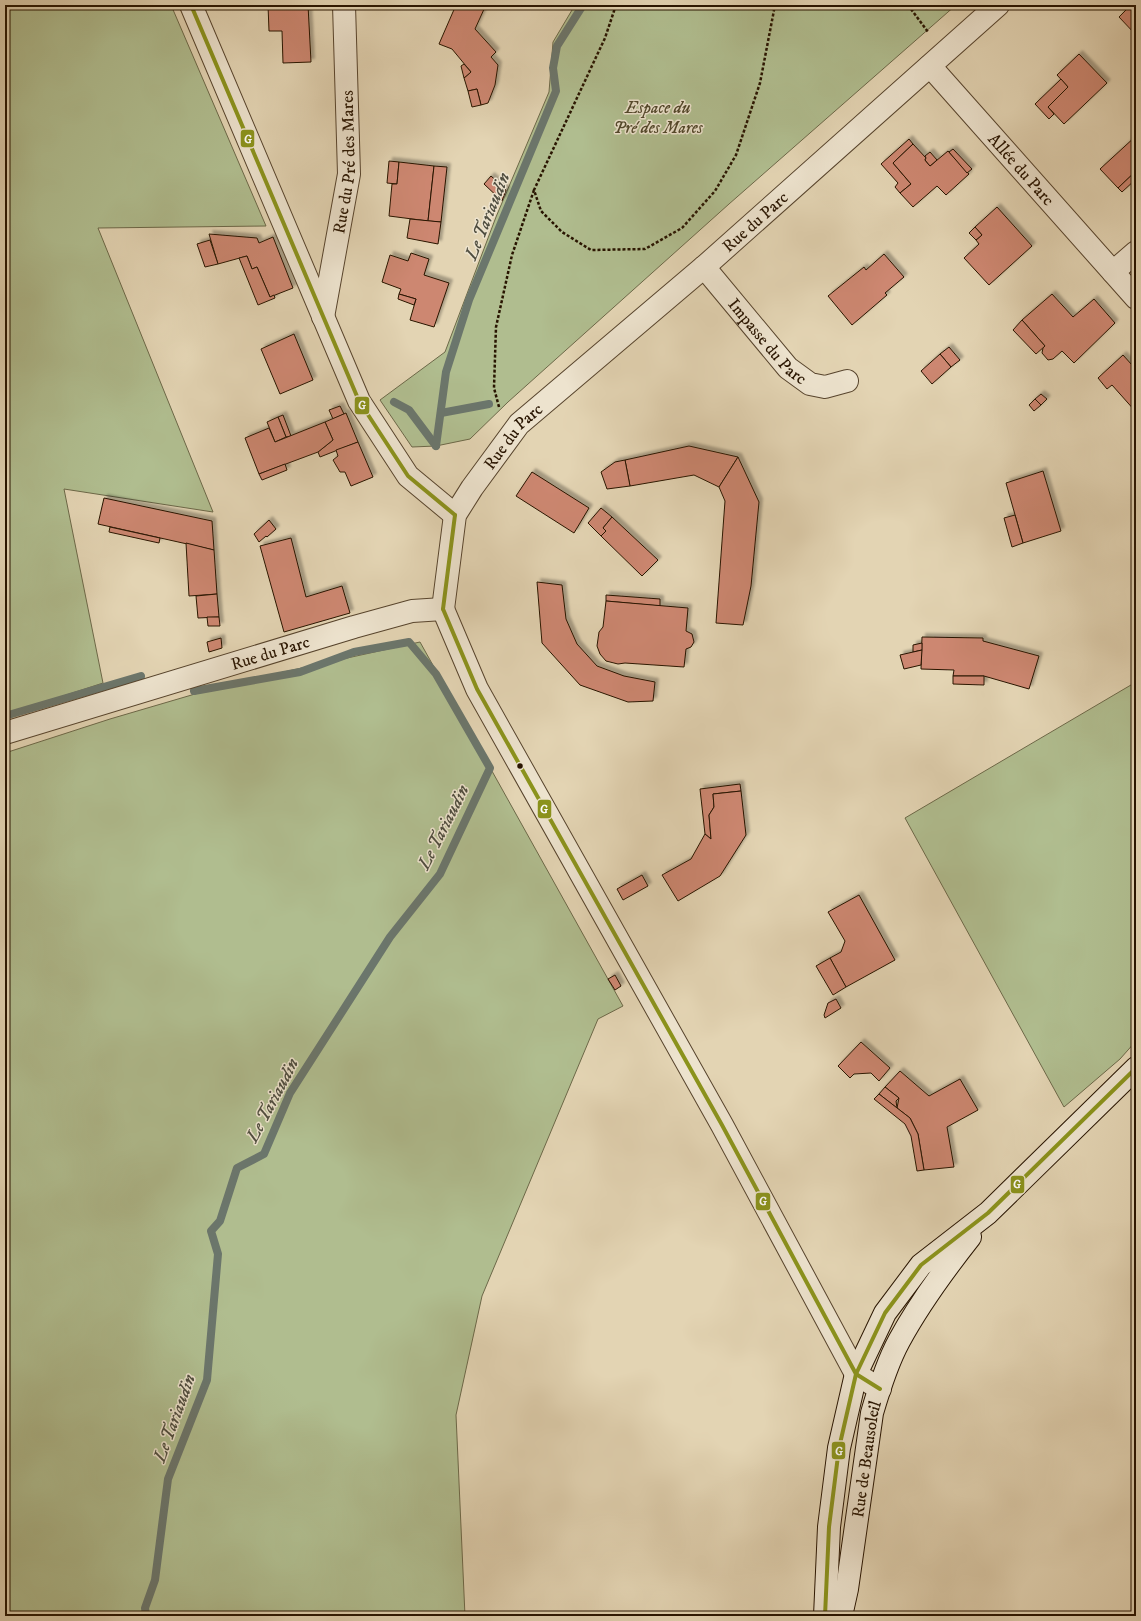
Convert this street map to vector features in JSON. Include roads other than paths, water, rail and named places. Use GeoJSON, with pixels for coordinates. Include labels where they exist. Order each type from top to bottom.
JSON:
{"type":"FeatureCollection","features":[{"type":"Feature","properties":{"kind":"street"},"geometry":{"type":"LineString","coordinates":[[191,5],[359,401],[408,476],[455,515]]}},
{"type":"Feature","properties":{"kind":"street","name":"Rue du Pré des Mares"},"geometry":{"type":"LineString","coordinates":[[323,316],[350,174],[344,5]]}},
{"type":"Feature","properties":{"kind":"street","name":"Rue du Parc"},"geometry":{"type":"LineString","coordinates":[[5,733],[368,623],[412,611],[443,609],[455,515],[472,488],[519,424],[704,267],[998,5]]}},
{"type":"Feature","properties":{"kind":"street","name":"Allée du Parc"},"geometry":{"type":"LineString","coordinates":[[937,60],[1136,298]]}},
{"type":"Feature","properties":{"kind":"street"},"geometry":{"type":"LineString","coordinates":[[1113,272],[1136,252]]}},
{"type":"Feature","properties":{"kind":"street","name":"Impasse du Parc"},"geometry":{"type":"LineString","coordinates":[[704,267],[788,368],[810,384],[826,387],[847,380]]}},
{"type":"Feature","properties":{"kind":"street"},"geometry":{"type":"LineString","coordinates":[[443,609],[477,689],[722,1125],[856,1374],[880,1389]]}},
{"type":"Feature","properties":{"kind":"street","name":"Rue de Beausoleil"},"geometry":{"type":"LineString","coordinates":[[825,1616],[829,1527],[838,1448],[856,1374],[885,1313],[921,1265],[988,1213],[1136,1068]]}},
{"type":"Feature","properties":{"kind":"street","name":"Rue de Beausoleil"},"geometry":{"type":"LineString","coordinates":[[841,1616],[847,1589],[872,1413],[880,1389],[899,1342],[934,1283],[988,1213]]}},
{"type":"Feature","properties":{"kind":"waterway","name":"Le Tariaudin"},"geometry":{"type":"LineString","coordinates":[[436,446],[446,372],[469,300],[556,91],[553,68],[557,46],[583,5]]}},
{"type":"Feature","properties":{"kind":"waterway"},"geometry":{"type":"LineString","coordinates":[[394,402],[409,410],[436,446]]}},
{"type":"Feature","properties":{"kind":"waterway"},"geometry":{"type":"LineString","coordinates":[[441,413],[489,404]]}},
{"type":"Feature","properties":{"kind":"waterway","name":"Le Tariaudin"},"geometry":{"type":"LineString","coordinates":[[146,1616],[145,1608],[155,1580],[168,1479],[207,1380],[218,1254],[211,1231],[220,1221],[237,1168],[264,1154],[290,1093],[390,937],[440,874],[490,768],[436,674],[409,642],[354,652],[300,672],[194,691]]}},
{"type":"Feature","properties":{"kind":"waterway"},"geometry":{"type":"LineString","coordinates":[[5,716],[141,676]]}},
{"type":"Feature","properties":{"kind":"park label","name":"Espace du Pré des Mares"},"geometry":{"type":"Point","coordinates":[658,117]}}]}
